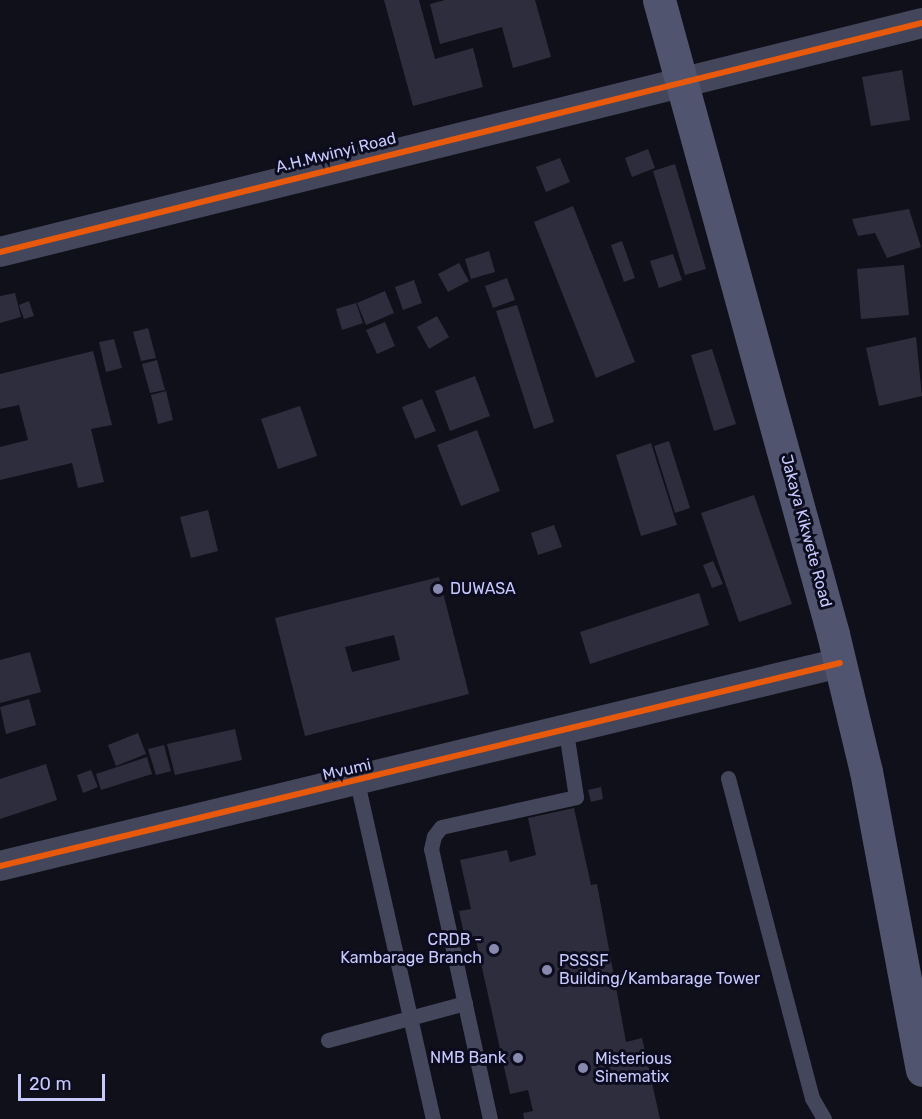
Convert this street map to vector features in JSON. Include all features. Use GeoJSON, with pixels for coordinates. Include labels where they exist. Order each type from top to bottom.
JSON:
{"type":"FeatureCollection","features":[{"type":"Feature","properties":{"kind":"main road","name":"Jakaya Kikwete Road"},"geometry":{"type":"LineString","coordinates":[[659,0],[679,79],[800,501],[840,663],[922,1070]]}},
{"type":"Feature","properties":{"kind":"street","name":"A.H.Mwinyi Road"},"geometry":{"type":"LineString","coordinates":[[0,252],[679,79],[922,23]]}},
{"type":"Feature","properties":{"kind":"street","name":"Mvumi"},"geometry":{"type":"LineString","coordinates":[[0,866],[566,732],[840,663]]}},
{"type":"Feature","properties":{"kind":"lane"},"geometry":{"type":"LineString","coordinates":[[490,1119],[431,849],[434,836],[441,827],[576,797],[566,732]]}},
{"type":"Feature","properties":{"kind":"lane"},"geometry":{"type":"LineString","coordinates":[[728,778],[812,1098],[824,1119]]}},
{"type":"Feature","properties":{"kind":"lane"},"geometry":{"type":"LineString","coordinates":[[357,782],[432,1119]]}},
{"type":"Feature","properties":{"kind":"lane"},"geometry":{"type":"LineString","coordinates":[[328,1040],[465,1004]]}},
{"type":"Feature","properties":{"kind":"building"},"geometry":{"type":"Polygon","coordinates":[[[384,0],[419,0],[435,59],[473,48],[483,87],[413,106],[384,0]]]}},
{"type":"Feature","properties":{"kind":"building"},"geometry":{"type":"Polygon","coordinates":[[[445,0],[535,0],[551,57],[513,68],[502,27],[440,44],[430,4],[445,0]]]}},
{"type":"Feature","properties":{"kind":"building"},"geometry":{"type":"Polygon","coordinates":[[[902,70],[910,120],[871,126],[862,77],[902,70]]]}},
{"type":"Feature","properties":{"kind":"building"},"geometry":{"type":"Polygon","coordinates":[[[648,149],[655,168],[632,177],[625,158],[648,149]]]}},
{"type":"Feature","properties":{"kind":"building"},"geometry":{"type":"Polygon","coordinates":[[[560,158],[570,182],[546,192],[536,167],[560,158]]]}},
{"type":"Feature","properties":{"kind":"building"},"geometry":{"type":"Polygon","coordinates":[[[675,164],[706,269],[685,275],[653,171],[675,164]]]}},
{"type":"Feature","properties":{"kind":"building"},"geometry":{"type":"Polygon","coordinates":[[[573,206],[635,362],[596,378],[534,222],[573,206]]]}},
{"type":"Feature","properties":{"kind":"building"},"geometry":{"type":"Polygon","coordinates":[[[909,209],[921,247],[887,258],[875,233],[858,236],[852,219],[909,209]]]}},
{"type":"Feature","properties":{"kind":"building"},"geometry":{"type":"Polygon","coordinates":[[[622,241],[635,278],[624,282],[611,245],[622,241]]]}},
{"type":"Feature","properties":{"kind":"building"},"geometry":{"type":"Polygon","coordinates":[[[489,251],[495,272],[471,279],[465,259],[489,251]]]}},
{"type":"Feature","properties":{"kind":"building"},"geometry":{"type":"Polygon","coordinates":[[[673,254],[682,280],[659,288],[650,261],[673,254]]]}},
{"type":"Feature","properties":{"kind":"building"},"geometry":{"type":"Polygon","coordinates":[[[459,263],[469,281],[448,292],[438,274],[459,263]]]}},
{"type":"Feature","properties":{"kind":"building"},"geometry":{"type":"Polygon","coordinates":[[[904,265],[909,315],[861,319],[857,269],[904,265]]]}},
{"type":"Feature","properties":{"kind":"building"},"geometry":{"type":"Polygon","coordinates":[[[507,278],[515,300],[493,308],[485,286],[507,278]]]}},
{"type":"Feature","properties":{"kind":"building"},"geometry":{"type":"Polygon","coordinates":[[[414,280],[422,303],[403,310],[395,287],[414,280]]]}},
{"type":"Feature","properties":{"kind":"building"},"geometry":{"type":"Polygon","coordinates":[[[385,291],[394,313],[366,325],[357,303],[385,291]]]}},
{"type":"Feature","properties":{"kind":"building"},"geometry":{"type":"Polygon","coordinates":[[[15,293],[21,317],[0,323],[0,296],[15,293]]]}},
{"type":"Feature","properties":{"kind":"building"},"geometry":{"type":"Polygon","coordinates":[[[29,301],[34,316],[24,319],[19,305],[29,301]]]}},
{"type":"Feature","properties":{"kind":"building"},"geometry":{"type":"Polygon","coordinates":[[[356,303],[363,323],[342,330],[336,309],[356,303]]]}},
{"type":"Feature","properties":{"kind":"building"},"geometry":{"type":"Polygon","coordinates":[[[517,305],[554,422],[534,429],[496,311],[517,305]]]}},
{"type":"Feature","properties":{"kind":"building"},"geometry":{"type":"Polygon","coordinates":[[[437,316],[449,337],[429,349],[417,327],[437,316]]]}},
{"type":"Feature","properties":{"kind":"building"},"geometry":{"type":"Polygon","coordinates":[[[385,322],[395,346],[377,354],[366,330],[385,322]]]}},
{"type":"Feature","properties":{"kind":"building"},"geometry":{"type":"Polygon","coordinates":[[[148,328],[156,358],[141,361],[133,332],[148,328]]]}},
{"type":"Feature","properties":{"kind":"building"},"geometry":{"type":"Polygon","coordinates":[[[916,337],[922,396],[879,406],[866,348],[916,337]]]}},
{"type":"Feature","properties":{"kind":"building"},"geometry":{"type":"Polygon","coordinates":[[[114,339],[122,368],[106,372],[99,342],[114,339]]]}},
{"type":"Feature","properties":{"kind":"building"},"geometry":{"type":"Polygon","coordinates":[[[712,349],[736,424],[714,431],[691,355],[712,349]]]}},
{"type":"Feature","properties":{"kind":"building"},"geometry":{"type":"Polygon","coordinates":[[[93,351],[112,425],[91,429],[104,482],[78,488],[72,463],[0,480],[0,447],[28,440],[19,405],[0,409],[0,374],[93,351]]]}},
{"type":"Feature","properties":{"kind":"building"},"geometry":{"type":"Polygon","coordinates":[[[157,360],[165,390],[150,393],[142,364],[157,360]]]}},
{"type":"Feature","properties":{"kind":"building"},"geometry":{"type":"Polygon","coordinates":[[[475,376],[490,416],[450,431],[435,391],[475,376]]]}},
{"type":"Feature","properties":{"kind":"building"},"geometry":{"type":"Polygon","coordinates":[[[166,391],[173,420],[158,424],[151,395],[166,391]]]}},
{"type":"Feature","properties":{"kind":"building"},"geometry":{"type":"Polygon","coordinates":[[[422,399],[436,431],[415,439],[402,407],[422,399]]]}},
{"type":"Feature","properties":{"kind":"building"},"geometry":{"type":"Polygon","coordinates":[[[300,406],[317,456],[278,469],[261,419],[300,406]]]}},
{"type":"Feature","properties":{"kind":"building"},"geometry":{"type":"Polygon","coordinates":[[[477,430],[500,491],[461,506],[437,445],[477,430]]]}},
{"type":"Feature","properties":{"kind":"building"},"geometry":{"type":"Polygon","coordinates":[[[669,441],[690,508],[675,513],[654,446],[669,441]]]}},
{"type":"Feature","properties":{"kind":"building"},"geometry":{"type":"Polygon","coordinates":[[[651,443],[677,525],[641,536],[616,455],[651,443]]]}},
{"type":"Feature","properties":{"kind":"building"},"geometry":{"type":"Polygon","coordinates":[[[754,495],[792,604],[739,622],[701,513],[754,495]]]}},
{"type":"Feature","properties":{"kind":"building"},"geometry":{"type":"Polygon","coordinates":[[[208,510],[218,551],[191,558],[180,517],[208,510]]]}},
{"type":"Feature","properties":{"kind":"building"},"geometry":{"type":"Polygon","coordinates":[[[554,525],[562,547],[538,555],[531,533],[554,525]]]}},
{"type":"Feature","properties":{"kind":"building"},"geometry":{"type":"Polygon","coordinates":[[[713,561],[723,584],[712,588],[703,565],[713,561]]]}},
{"type":"Feature","properties":{"kind":"building"},"geometry":{"type":"Polygon","coordinates":[[[439,577],[469,694],[305,736],[275,618],[439,577]],[[394,635],[345,647],[352,672],[400,660],[394,635]]]}},
{"type":"Feature","properties":{"kind":"building"},"geometry":{"type":"Polygon","coordinates":[[[699,593],[709,625],[590,664],[580,632],[699,593]]]}},
{"type":"Feature","properties":{"kind":"building"},"geometry":{"type":"Polygon","coordinates":[[[30,652],[41,692],[0,703],[0,660],[30,652]]]}},
{"type":"Feature","properties":{"kind":"building"},"geometry":{"type":"Polygon","coordinates":[[[29,699],[36,725],[6,734],[0,707],[29,699]]]}},
{"type":"Feature","properties":{"kind":"building"},"geometry":{"type":"Polygon","coordinates":[[[235,729],[242,760],[175,775],[167,744],[235,729]]]}},
{"type":"Feature","properties":{"kind":"building"},"geometry":{"type":"Polygon","coordinates":[[[138,733],[146,754],[116,766],[108,745],[138,733]]]}},
{"type":"Feature","properties":{"kind":"building"},"geometry":{"type":"Polygon","coordinates":[[[164,745],[171,771],[156,775],[148,749],[164,745]]]}},
{"type":"Feature","properties":{"kind":"building"},"geometry":{"type":"Polygon","coordinates":[[[147,757],[152,774],[101,790],[96,774],[147,757]]]}},
{"type":"Feature","properties":{"kind":"building"},"geometry":{"type":"Polygon","coordinates":[[[46,764],[57,800],[0,819],[0,779],[46,764]]]}},
{"type":"Feature","properties":{"kind":"building"},"geometry":{"type":"Polygon","coordinates":[[[91,770],[98,787],[83,793],[77,775],[91,770]]]}},
{"type":"Feature","properties":{"kind":"building"},"geometry":{"type":"Polygon","coordinates":[[[601,787],[603,799],[591,802],[588,790],[601,787]]]}},
{"type":"Feature","properties":{"kind":"building","name":"PSSSF Building/Kambarage Tower"},"geometry":{"type":"Polygon","coordinates":[[[574,808],[591,885],[597,884],[626,1042],[642,1038],[660,1119],[524,1119],[523,1113],[533,1111],[528,1090],[510,1094],[475,936],[465,939],[459,911],[471,909],[460,860],[507,850],[510,862],[536,855],[528,818],[574,808]]]}},
{"type":"Feature","properties":{"kind":"cycle path"},"geometry":{"type":"LineString","coordinates":[[0,252],[922,23]]}},
{"type":"Feature","properties":{"kind":"cycle path"},"geometry":{"type":"LineString","coordinates":[[0,866],[840,663]]}},
{"type":"Feature","properties":{"kind":"place","name":"DUWASA"},"geometry":{"type":"Point","coordinates":[438,589]}},
{"type":"Feature","properties":{"kind":"place","name":"CRDB - Kambarage Branch"},"geometry":{"type":"Point","coordinates":[494,949]}},
{"type":"Feature","properties":{"kind":"place","name":"PSSSF Building/Kambarage Tower"},"geometry":{"type":"Point","coordinates":[547,970]}},
{"type":"Feature","properties":{"kind":"place","name":"NMB Bank"},"geometry":{"type":"Point","coordinates":[518,1058]}},
{"type":"Feature","properties":{"kind":"place","name":"Misterious Sinematix"},"geometry":{"type":"Point","coordinates":[583,1068]}}]}
